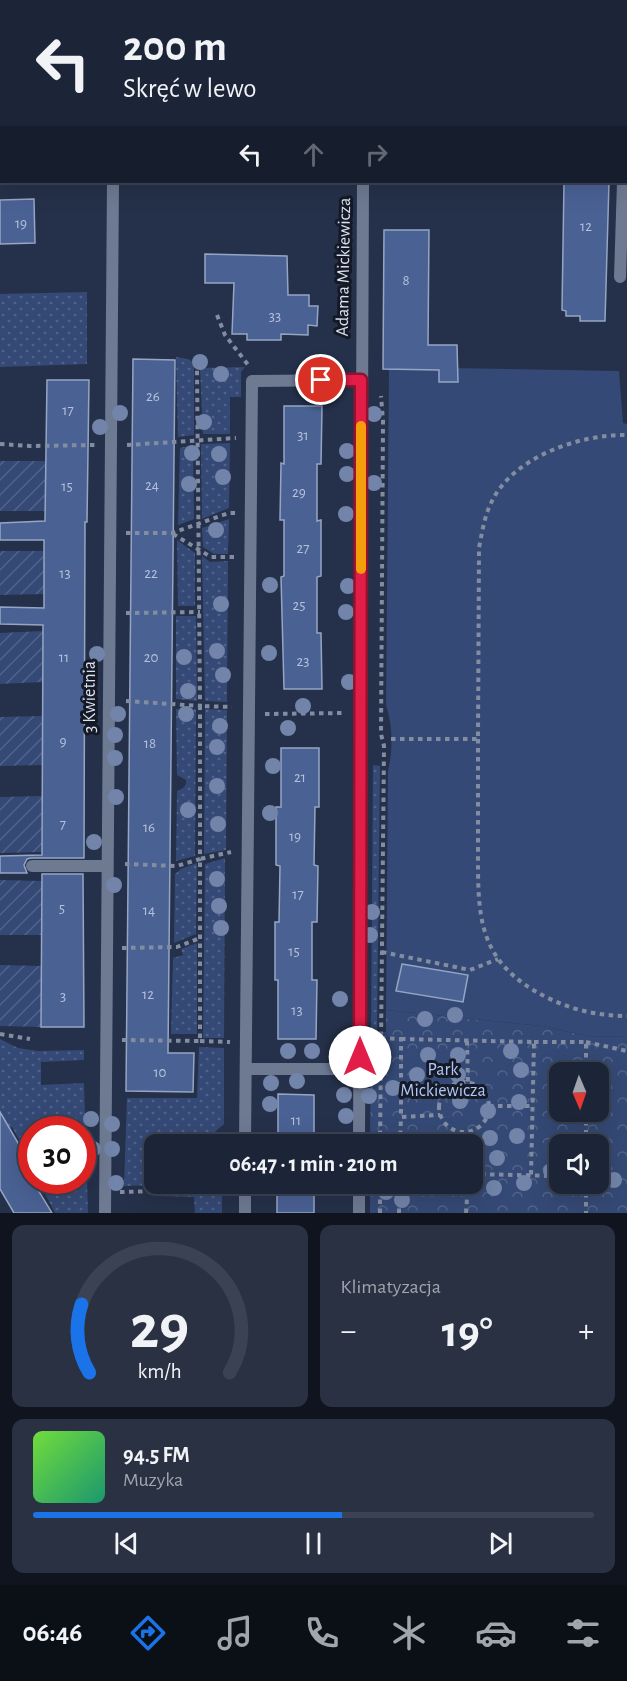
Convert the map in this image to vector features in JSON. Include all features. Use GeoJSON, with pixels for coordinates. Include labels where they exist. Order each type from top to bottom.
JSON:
{"type":"FeatureCollection","features":[{"type":"Feature","properties":{"kind":"street","name":"3 Kwietnia"},"geometry":{"type":"LineString","coordinates":[[105,1213],[113,183]]}},
{"type":"Feature","properties":{"kind":"street","name":"Adama Mickiewicza"},"geometry":{"type":"LineString","coordinates":[[359,1134],[363,183]]}},
{"type":"Feature","properties":{"kind":"street"},"geometry":{"type":"LineString","coordinates":[[620,277],[623,183]]}},
{"type":"Feature","properties":{"kind":"street"},"geometry":{"type":"LineString","coordinates":[[245,1134],[252,381],[361,380]]}},
{"type":"Feature","properties":{"kind":"street"},"geometry":{"type":"LineString","coordinates":[[32,866],[107,866]]}},
{"type":"Feature","properties":{"kind":"street"},"geometry":{"type":"LineString","coordinates":[[246,1069],[360,1069]]}},
{"type":"Feature","properties":{"kind":"street"},"geometry":{"type":"LineString","coordinates":[[245,1194],[245,1213]]}},
{"type":"Feature","properties":{"kind":"street"},"geometry":{"type":"LineString","coordinates":[[359,1194],[359,1213]]}},
{"type":"Feature","properties":{"kind":"path"},"geometry":{"type":"LineString","coordinates":[[217,315],[225,335],[260,381]]}},
{"type":"Feature","properties":{"kind":"path"},"geometry":{"type":"LineString","coordinates":[[197,370],[200,612],[200,1041]]}},
{"type":"Feature","properties":{"kind":"path"},"geometry":{"type":"LineString","coordinates":[[381,394],[384,421],[381,1134]]}},
{"type":"Feature","properties":{"kind":"path"},"geometry":{"type":"LineString","coordinates":[[627,435],[585,439],[547,452],[525,465],[492,501],[483,524],[479,549],[478,739],[479,910],[487,938],[498,959],[514,977],[533,991],[554,1001],[583,1011],[611,1016],[627,1016]]}},
{"type":"Feature","properties":{"kind":"path"},"geometry":{"type":"LineString","coordinates":[[0,444],[110,445],[230,438]]}},
{"type":"Feature","properties":{"kind":"path"},"geometry":{"type":"LineString","coordinates":[[125,533],[172,534],[229,513]]}},
{"type":"Feature","properties":{"kind":"path"},"geometry":{"type":"LineString","coordinates":[[172,534],[211,557],[229,557]]}},
{"type":"Feature","properties":{"kind":"path"},"geometry":{"type":"LineString","coordinates":[[126,624],[126,613],[200,612]]}},
{"type":"Feature","properties":{"kind":"path"},"geometry":{"type":"LineString","coordinates":[[126,691],[126,710]]}},
{"type":"Feature","properties":{"kind":"path"},"geometry":{"type":"LineString","coordinates":[[126,702],[227,707]]}},
{"type":"Feature","properties":{"kind":"path"},"geometry":{"type":"LineString","coordinates":[[249,714],[381,713]]}},
{"type":"Feature","properties":{"kind":"path"},"geometry":{"type":"LineString","coordinates":[[391,739],[478,739]]}},
{"type":"Feature","properties":{"kind":"path"},"geometry":{"type":"LineString","coordinates":[[125,853],[124,865],[177,866],[248,847]]}},
{"type":"Feature","properties":{"kind":"path"},"geometry":{"type":"LineString","coordinates":[[121,952],[122,948],[177,947],[200,938]]}},
{"type":"Feature","properties":{"kind":"path"},"geometry":{"type":"LineString","coordinates":[[382,952],[470,970],[498,959]]}},
{"type":"Feature","properties":{"kind":"path"},"geometry":{"type":"LineString","coordinates":[[122,1029],[122,1040],[246,1042]]}},
{"type":"Feature","properties":{"kind":"path"},"geometry":{"type":"LineString","coordinates":[[0,1034],[30,1039]]}},
{"type":"Feature","properties":{"kind":"path"},"geometry":{"type":"LineString","coordinates":[[381,1038],[586,1042],[627,1051]]}},
{"type":"Feature","properties":{"kind":"path"},"geometry":{"type":"LineString","coordinates":[[400,1039],[400,1134]]}},
{"type":"Feature","properties":{"kind":"path"},"geometry":{"type":"LineString","coordinates":[[467,1041],[468,1083]]}},
{"type":"Feature","properties":{"kind":"path"},"geometry":{"type":"LineString","coordinates":[[531,1175],[534,1042]]}},
{"type":"Feature","properties":{"kind":"path"},"geometry":{"type":"LineString","coordinates":[[586,1042],[586,1062]]}},
{"type":"Feature","properties":{"kind":"path"},"geometry":{"type":"LineString","coordinates":[[460,1082],[482,1090],[489,1106],[485,1120],[480,1126],[466,1132],[450,1128],[440,1115],[439,1106],[445,1090],[460,1082]]}},
{"type":"Feature","properties":{"kind":"path"},"geometry":{"type":"LineString","coordinates":[[489,1106],[532,1106]]}},
{"type":"Feature","properties":{"kind":"path"},"geometry":{"type":"LineString","coordinates":[[401,1117],[440,1115]]}},
{"type":"Feature","properties":{"kind":"path"},"geometry":{"type":"LineString","coordinates":[[483,1174],[549,1176]]}},
{"type":"Feature","properties":{"kind":"path"},"geometry":{"type":"LineString","coordinates":[[120,1192],[144,1191]]}},
{"type":"Feature","properties":{"kind":"path"},"geometry":{"type":"LineString","coordinates":[[380,1194],[380,1213]]}},
{"type":"Feature","properties":{"kind":"path"},"geometry":{"type":"LineString","coordinates":[[399,1194],[399,1213]]}},
{"type":"Feature","properties":{"kind":"path"},"geometry":{"type":"LineString","coordinates":[[466,1213],[467,1194]]}},
{"type":"Feature","properties":{"kind":"path"},"geometry":{"type":"LineString","coordinates":[[586,1194],[586,1213]]}},
{"type":"Feature","properties":{"kind":"green space"},"geometry":{"type":"Polygon","coordinates":[[[87,292],[87,364],[0,367],[0,294],[87,292]]]}},
{"type":"Feature","properties":{"kind":"green space"},"geometry":{"type":"Polygon","coordinates":[[[176,357],[193,362],[194,435],[178,437],[176,357]]]}},
{"type":"Feature","properties":{"kind":"green space"},"geometry":{"type":"Polygon","coordinates":[[[245,367],[241,372],[241,397],[230,397],[230,434],[203,434],[200,368],[245,367]]]}},
{"type":"Feature","properties":{"kind":"green space"},"geometry":{"type":"Polygon","coordinates":[[[389,367],[619,371],[623,423],[627,424],[627,1037],[588,1036],[542,1026],[386,1010],[388,771],[392,738],[386,705],[389,367]]]}},
{"type":"Feature","properties":{"kind":"green space"},"geometry":{"type":"Polygon","coordinates":[[[230,443],[229,508],[202,519],[201,444],[230,443]]]}},
{"type":"Feature","properties":{"kind":"green space"},"geometry":{"type":"Polygon","coordinates":[[[193,445],[194,519],[178,525],[180,448],[193,445]]]}},
{"type":"Feature","properties":{"kind":"green space"},"geometry":{"type":"Polygon","coordinates":[[[0,461],[46,461],[45,511],[0,511],[0,461]]]}},
{"type":"Feature","properties":{"kind":"green space"},"geometry":{"type":"Polygon","coordinates":[[[229,519],[228,554],[214,554],[203,547],[202,528],[229,519]]]}},
{"type":"Feature","properties":{"kind":"green space"},"geometry":{"type":"Polygon","coordinates":[[[177,540],[195,553],[195,606],[178,606],[177,540]]]}},
{"type":"Feature","properties":{"kind":"green space"},"geometry":{"type":"Polygon","coordinates":[[[0,551],[44,551],[44,594],[0,595],[0,551]]]}},
{"type":"Feature","properties":{"kind":"green space"},"geometry":{"type":"Polygon","coordinates":[[[202,556],[210,562],[228,561],[227,702],[205,701],[202,556]]]}},
{"type":"Feature","properties":{"kind":"green space"},"geometry":{"type":"Polygon","coordinates":[[[176,616],[196,616],[197,701],[176,699],[176,616]]]}},
{"type":"Feature","properties":{"kind":"green space"},"geometry":{"type":"Polygon","coordinates":[[[43,631],[43,682],[0,684],[0,633],[43,631]]]}},
{"type":"Feature","properties":{"kind":"green space"},"geometry":{"type":"Polygon","coordinates":[[[176,709],[196,709],[195,856],[176,861],[177,791],[184,787],[186,780],[177,775],[176,709]]]}},
{"type":"Feature","properties":{"kind":"green space"},"geometry":{"type":"Polygon","coordinates":[[[205,709],[227,710],[226,850],[204,854],[205,709]]]}},
{"type":"Feature","properties":{"kind":"green space"},"geometry":{"type":"Polygon","coordinates":[[[43,716],[43,765],[0,766],[0,717],[43,716]]]}},
{"type":"Feature","properties":{"kind":"green space"},"geometry":{"type":"Polygon","coordinates":[[[373,765],[380,766],[377,1032],[371,1032],[373,765]]]}},
{"type":"Feature","properties":{"kind":"green space"},"geometry":{"type":"Polygon","coordinates":[[[42,796],[42,852],[0,853],[0,797],[42,796]]]}},
{"type":"Feature","properties":{"kind":"green space"},"geometry":{"type":"Polygon","coordinates":[[[225,858],[224,1038],[203,1038],[205,864],[225,858]]]}},
{"type":"Feature","properties":{"kind":"green space"},"geometry":{"type":"Polygon","coordinates":[[[197,863],[196,934],[174,943],[175,874],[197,863]]]}},
{"type":"Feature","properties":{"kind":"green space"},"geometry":{"type":"Polygon","coordinates":[[[0,880],[42,881],[42,935],[0,935],[0,880]]]}},
{"type":"Feature","properties":{"kind":"green space"},"geometry":{"type":"Polygon","coordinates":[[[197,943],[197,1034],[171,1034],[173,958],[183,955],[181,949],[197,943]]]}},
{"type":"Feature","properties":{"kind":"green space"},"geometry":{"type":"Polygon","coordinates":[[[0,965],[41,966],[41,1027],[0,1026],[0,965]]]}},
{"type":"Feature","properties":{"kind":"green space","name":"Park Mickiewicza"},"geometry":{"type":"Polygon","coordinates":[[[386,1010],[542,1026],[588,1036],[627,1037],[627,1213],[370,1213],[370,1194],[483,1194],[483,1134],[370,1134],[371,1032],[386,1032],[386,1010]]]}},
{"type":"Feature","properties":{"kind":"green space"},"geometry":{"type":"Polygon","coordinates":[[[0,1039],[18,1048],[38,1051],[84,1050],[84,1060],[41,1062],[41,1085],[84,1083],[85,1116],[18,1116],[18,1138],[12,1127],[6,1129],[0,1118],[0,1039]]]}},
{"type":"Feature","properties":{"kind":"green space"},"geometry":{"type":"Polygon","coordinates":[[[199,1047],[224,1048],[224,1124],[212,1134],[144,1134],[144,1185],[124,1186],[127,1098],[197,1098],[199,1047]]]}},
{"type":"Feature","properties":{"kind":"green space"},"geometry":{"type":"Polygon","coordinates":[[[45,1194],[87,1194],[88,1213],[55,1213],[45,1194]]]}},
{"type":"Feature","properties":{"kind":"green space"},"geometry":{"type":"Polygon","coordinates":[[[164,1194],[222,1194],[222,1213],[195,1213],[194,1197],[160,1196],[164,1194]]]}},
{"type":"Feature","properties":{"kind":"building"},"geometry":{"type":"Polygon","coordinates":[[[564,183],[609,183],[605,321],[580,321],[580,316],[566,316],[566,311],[562,310],[564,183]]]}},
{"type":"Feature","properties":{"kind":"building"},"geometry":{"type":"Polygon","coordinates":[[[34,199],[35,243],[0,244],[0,200],[34,199]]]}},
{"type":"Feature","properties":{"kind":"building"},"geometry":{"type":"Polygon","coordinates":[[[384,230],[429,230],[428,345],[457,345],[458,382],[439,382],[439,370],[383,369],[384,230]]]}},
{"type":"Feature","properties":{"kind":"building"},"geometry":{"type":"Polygon","coordinates":[[[205,254],[287,256],[288,295],[309,295],[309,306],[318,306],[317,326],[308,325],[308,335],[281,334],[281,340],[247,340],[247,334],[232,334],[234,283],[205,283],[205,254]]]}},
{"type":"Feature","properties":{"kind":"building"},"geometry":{"type":"Polygon","coordinates":[[[133,359],[175,360],[168,1053],[194,1053],[193,1092],[126,1091],[133,359]]]}},
{"type":"Feature","properties":{"kind":"building"},"geometry":{"type":"Polygon","coordinates":[[[47,380],[89,380],[87,522],[85,522],[84,858],[31,858],[27,859],[24,865],[27,873],[0,873],[0,856],[42,855],[43,625],[0,624],[0,607],[44,608],[44,540],[0,540],[0,523],[45,521],[47,380]]]}},
{"type":"Feature","properties":{"kind":"building"},"geometry":{"type":"Polygon","coordinates":[[[284,406],[322,406],[321,464],[317,464],[317,521],[321,520],[321,576],[317,577],[317,633],[321,633],[322,689],[284,689],[281,577],[284,576],[284,520],[280,520],[281,463],[284,464],[284,406]]]}},
{"type":"Feature","properties":{"kind":"building"},"geometry":{"type":"Polygon","coordinates":[[[281,748],[319,748],[319,807],[315,807],[314,865],[318,866],[317,922],[312,922],[312,980],[317,980],[316,1039],[278,1039],[275,922],[279,922],[280,866],[276,865],[276,807],[281,807],[281,748]]]}},
{"type":"Feature","properties":{"kind":"building"},"geometry":{"type":"Polygon","coordinates":[[[42,874],[83,874],[84,1027],[41,1027],[42,874]]]}},
{"type":"Feature","properties":{"kind":"building"},"geometry":{"type":"Polygon","coordinates":[[[402,964],[468,975],[463,1002],[396,991],[402,964]]]}},
{"type":"Feature","properties":{"kind":"building"},"geometry":{"type":"Polygon","coordinates":[[[278,1094],[314,1095],[314,1134],[278,1134],[278,1094]]]}},
{"type":"Feature","properties":{"kind":"building"},"geometry":{"type":"Polygon","coordinates":[[[0,1112],[18,1143],[18,1194],[40,1194],[52,1213],[14,1213],[0,1189],[0,1112]]]}},
{"type":"Feature","properties":{"kind":"building"},"geometry":{"type":"Polygon","coordinates":[[[277,1194],[314,1194],[314,1213],[277,1213],[277,1194]]]}},
{"type":"Feature","properties":{"kind":"slow traffic"},"geometry":{"type":"LineString","coordinates":[[361,426],[361,569]]}},
{"type":"Feature","properties":{"kind":"route"},"geometry":{"type":"LineString","coordinates":[[321,380],[361,380],[360,1057]]}}]}
